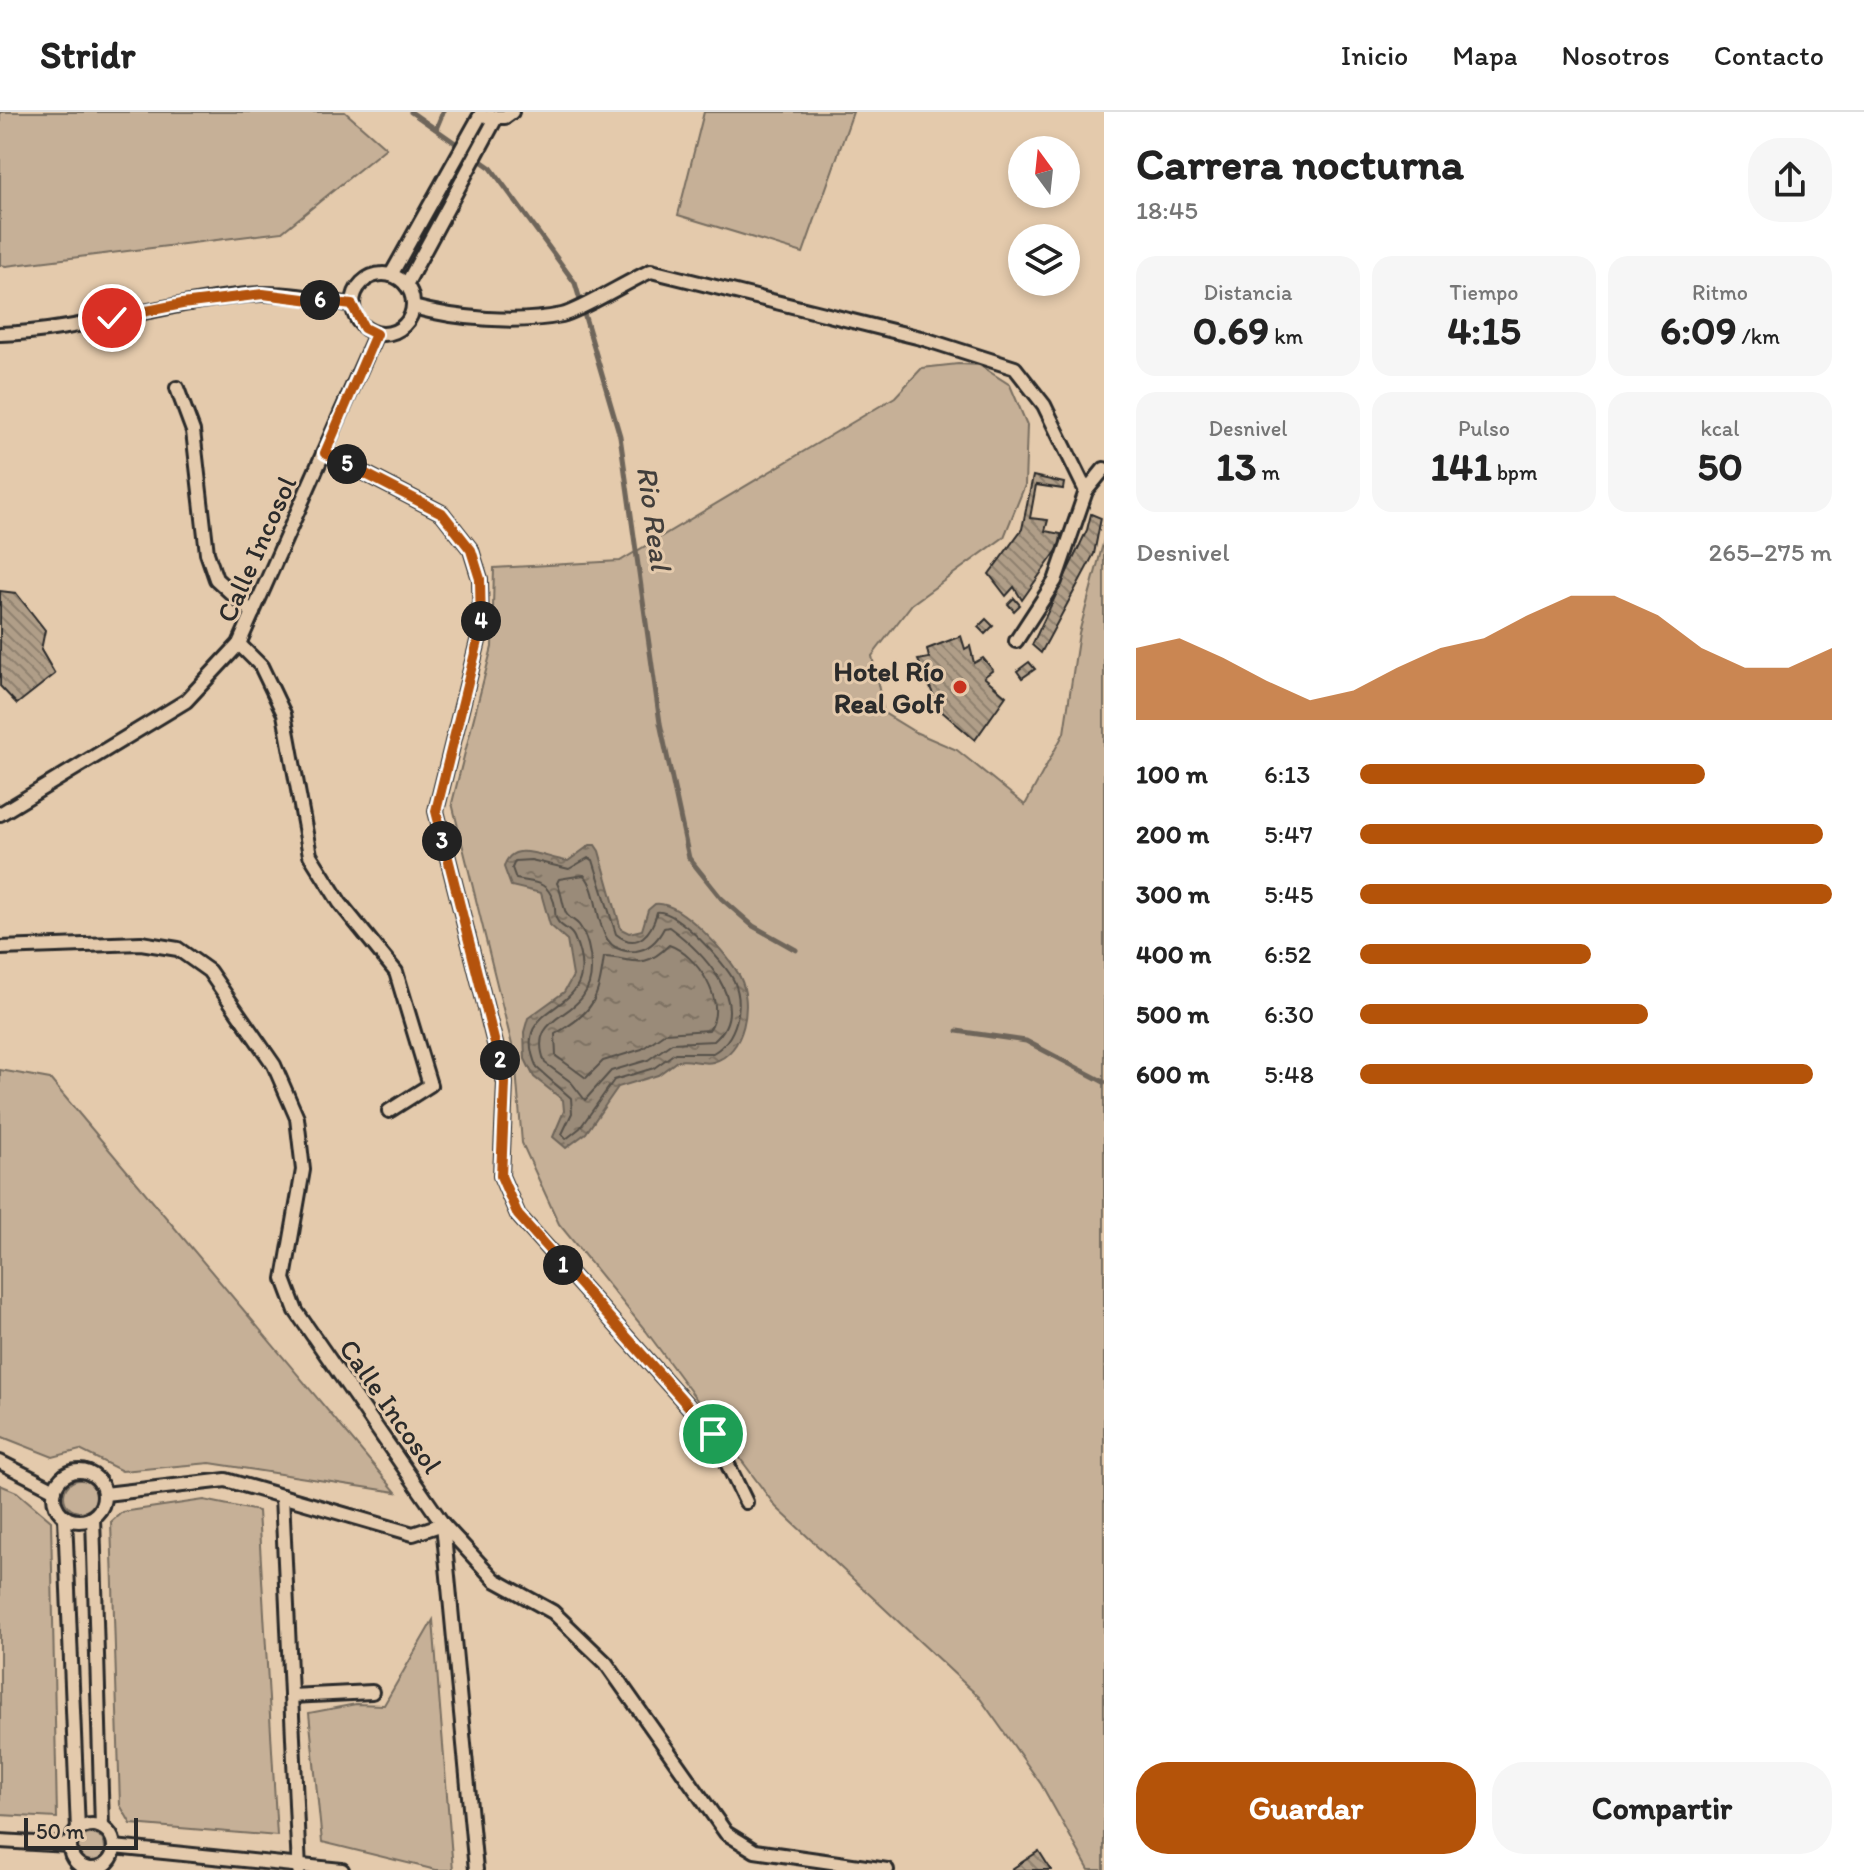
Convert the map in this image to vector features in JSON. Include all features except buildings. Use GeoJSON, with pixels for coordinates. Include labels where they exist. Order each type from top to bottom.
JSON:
{"type":"FeatureCollection","features":[{"type":"Feature","properties":{"kind":"street"},"geometry":{"type":"LineString","coordinates":[[391,275],[480,113],[496,118],[512,112]]}},
{"type":"Feature","properties":{"kind":"street"},"geometry":{"type":"LineString","coordinates":[[406,285],[496,118]]}},
{"type":"Feature","properties":{"kind":"street"},"geometry":{"type":"LineString","coordinates":[[413,307],[454,315],[564,315],[651,271],[921,338],[1015,368],[1044,405],[1086,491]]}},
{"type":"Feature","properties":{"kind":"street"},"geometry":{"type":"LineString","coordinates":[[380,274],[391,275],[406,285],[413,307],[407,323],[393,333],[376,334],[364,328],[352,305],[360,284],[380,274]]}},
{"type":"Feature","properties":{"kind":"street"},"geometry":{"type":"LineString","coordinates":[[0,334],[41,333],[182,304],[263,294],[352,305]]}},
{"type":"Feature","properties":{"kind":"street","name":"Calle Incosol"},"geometry":{"type":"LineString","coordinates":[[0,814],[186,701],[239,644],[376,334]]}},
{"type":"Feature","properties":{"kind":"street"},"geometry":{"type":"LineString","coordinates":[[177,388],[193,431],[207,553],[216,579],[253,613]]}},
{"type":"Feature","properties":{"kind":"street"},"geometry":{"type":"LineString","coordinates":[[325,453],[442,513],[471,550],[480,579],[481,629],[436,811],[505,1083],[501,1176],[518,1215],[713,1434],[746,1502]]}},
{"type":"Feature","properties":{"kind":"street"},"geometry":{"type":"LineString","coordinates":[[1016,641],[1055,581],[1086,491],[1104,469]]}},
{"type":"Feature","properties":{"kind":"street"},"geometry":{"type":"LineString","coordinates":[[239,644],[261,666],[284,714],[310,855],[340,903],[396,972],[407,1000],[430,1085],[389,1111]]}},
{"type":"Feature","properties":{"kind":"street","name":"Calle Incosol"},"geometry":{"type":"LineString","coordinates":[[0,948],[141,943],[178,949],[209,971],[274,1065],[297,1118],[303,1170],[284,1279],[296,1311],[443,1524],[495,1580],[553,1612],[606,1663],[726,1833],[755,1851],[887,1870]]}},
{"type":"Feature","properties":{"kind":"street"},"geometry":{"type":"LineString","coordinates":[[0,1462],[55,1490]]}},
{"type":"Feature","properties":{"kind":"street"},"geometry":{"type":"LineString","coordinates":[[65,1517],[79,1521],[93,1517],[102,1507],[105,1494],[99,1479],[85,1471],[63,1477],[55,1490],[56,1505],[65,1517],[78,1830],[69,1845],[71,1857],[79,1868],[100,1869],[110,1859],[114,1847],[111,1836],[102,1827],[89,1825],[78,1830]]}},
{"type":"Feature","properties":{"kind":"street"},"geometry":{"type":"LineString","coordinates":[[105,1494],[226,1480],[413,1534],[443,1524],[476,1870]]}},
{"type":"Feature","properties":{"kind":"street"},"geometry":{"type":"LineString","coordinates":[[282,1496],[299,1867]]}},
{"type":"Feature","properties":{"kind":"street"},"geometry":{"type":"LineString","coordinates":[[93,1517],[102,1827]]}},
{"type":"Feature","properties":{"kind":"street"},"geometry":{"type":"LineString","coordinates":[[291,1696],[372,1692]]}},
{"type":"Feature","properties":{"kind":"street"},"geometry":{"type":"LineString","coordinates":[[0,1841],[69,1845]]}},
{"type":"Feature","properties":{"kind":"street"},"geometry":{"type":"LineString","coordinates":[[114,1847],[342,1870]]}},
{"type":"Feature","properties":{"kind":"street"},"geometry":{"type":"LineString","coordinates":[[771,1870],[774,1854]]}},
{"type":"Feature","properties":{"kind":"shaded area"},"geometry":{"type":"Polygon","coordinates":[[[0,112],[345,112],[386,148],[282,232],[6,266],[0,265],[0,112]]]}},
{"type":"Feature","properties":{"kind":"shaded area"},"geometry":{"type":"Polygon","coordinates":[[[704,112],[853,112],[803,253],[678,215],[704,112]]]}},
{"type":"Feature","properties":{"kind":"shaded area"},"geometry":{"type":"Polygon","coordinates":[[[979,365],[1010,385],[1027,425],[1025,485],[1004,537],[912,604],[872,656],[884,713],[915,732],[957,750],[1025,805],[1064,733],[1079,633],[1104,540],[1104,1870],[1089,1870],[1041,1784],[979,1697],[776,1507],[646,1331],[559,1224],[522,1143],[515,1057],[452,803],[492,647],[494,568],[620,561],[895,397],[922,368],[979,365]]]}},
{"type":"Feature","properties":{"kind":"shaded area"},"geometry":{"type":"Polygon","coordinates":[[[0,1070],[50,1079],[396,1492],[210,1463],[122,1471],[80,1450],[53,1457],[0,1436],[0,1070]]]}},
{"type":"Feature","properties":{"kind":"shaded area"},"geometry":{"type":"Polygon","coordinates":[[[80,1480],[92,1484],[96,1496],[92,1508],[80,1512],[68,1508],[64,1496],[68,1484],[80,1480]]]}},
{"type":"Feature","properties":{"kind":"shaded area"},"geometry":{"type":"Polygon","coordinates":[[[0,1485],[17,1492],[51,1521],[57,1818],[0,1815],[0,1485]]]}},
{"type":"Feature","properties":{"kind":"shaded area"},"geometry":{"type":"Polygon","coordinates":[[[204,1500],[258,1511],[277,1836],[131,1824],[120,1805],[111,1522],[122,1512],[204,1500]]]}},
{"type":"Feature","properties":{"kind":"shaded area"},"geometry":{"type":"Polygon","coordinates":[[[433,1620],[453,1870],[436,1870],[322,1842],[309,1713],[356,1704],[384,1705],[433,1620]]]}},
{"type":"Feature","properties":{"kind":"shaded area"},"geometry":{"type":"Polygon","coordinates":[[[91,1834],[101,1838],[105,1848],[101,1858],[91,1862],[81,1858],[77,1848],[81,1838],[91,1834]]]}},
{"type":"Feature","properties":{"kind":"water"},"geometry":{"type":"Polygon","coordinates":[[[590,845],[595,845],[599,851],[621,929],[629,933],[642,930],[648,910],[655,904],[677,911],[703,931],[735,968],[744,988],[746,1013],[739,1038],[724,1057],[709,1063],[677,1061],[658,1075],[618,1087],[586,1133],[566,1148],[553,1137],[564,1111],[563,1100],[534,1077],[525,1059],[524,1032],[528,1018],[564,992],[573,976],[567,940],[550,925],[541,893],[511,886],[504,867],[508,858],[515,853],[532,852],[568,861],[590,845]]]}},
{"type":"Feature","properties":{"kind":"waterway","name":"Rio Real"},"geometry":{"type":"LineString","coordinates":[[411,112],[491,168],[575,283],[620,436],[660,723],[689,858],[721,898],[753,926],[796,950]]}},
{"type":"Feature","properties":{"kind":"waterway"},"geometry":{"type":"LineString","coordinates":[[436,129],[443,112]]}},
{"type":"Feature","properties":{"kind":"waterway","name":"Rio Real"},"geometry":{"type":"LineString","coordinates":[[957,1031],[1026,1041],[1104,1082]]}},
{"type":"Feature","properties":{"kind":"place","name":"Hotel Río Real Golf"},"geometry":{"type":"Point","coordinates":[960,687]}},
{"type":"Feature","properties":{"kind":"route"},"geometry":{"type":"LineString","coordinates":[[112,318],[182,304],[263,294],[307,297],[352,305],[356,318],[364,328],[376,334],[325,453],[442,513],[471,550],[480,579],[481,629],[436,811],[505,1083],[501,1176],[518,1215],[713,1434]]}}]}
